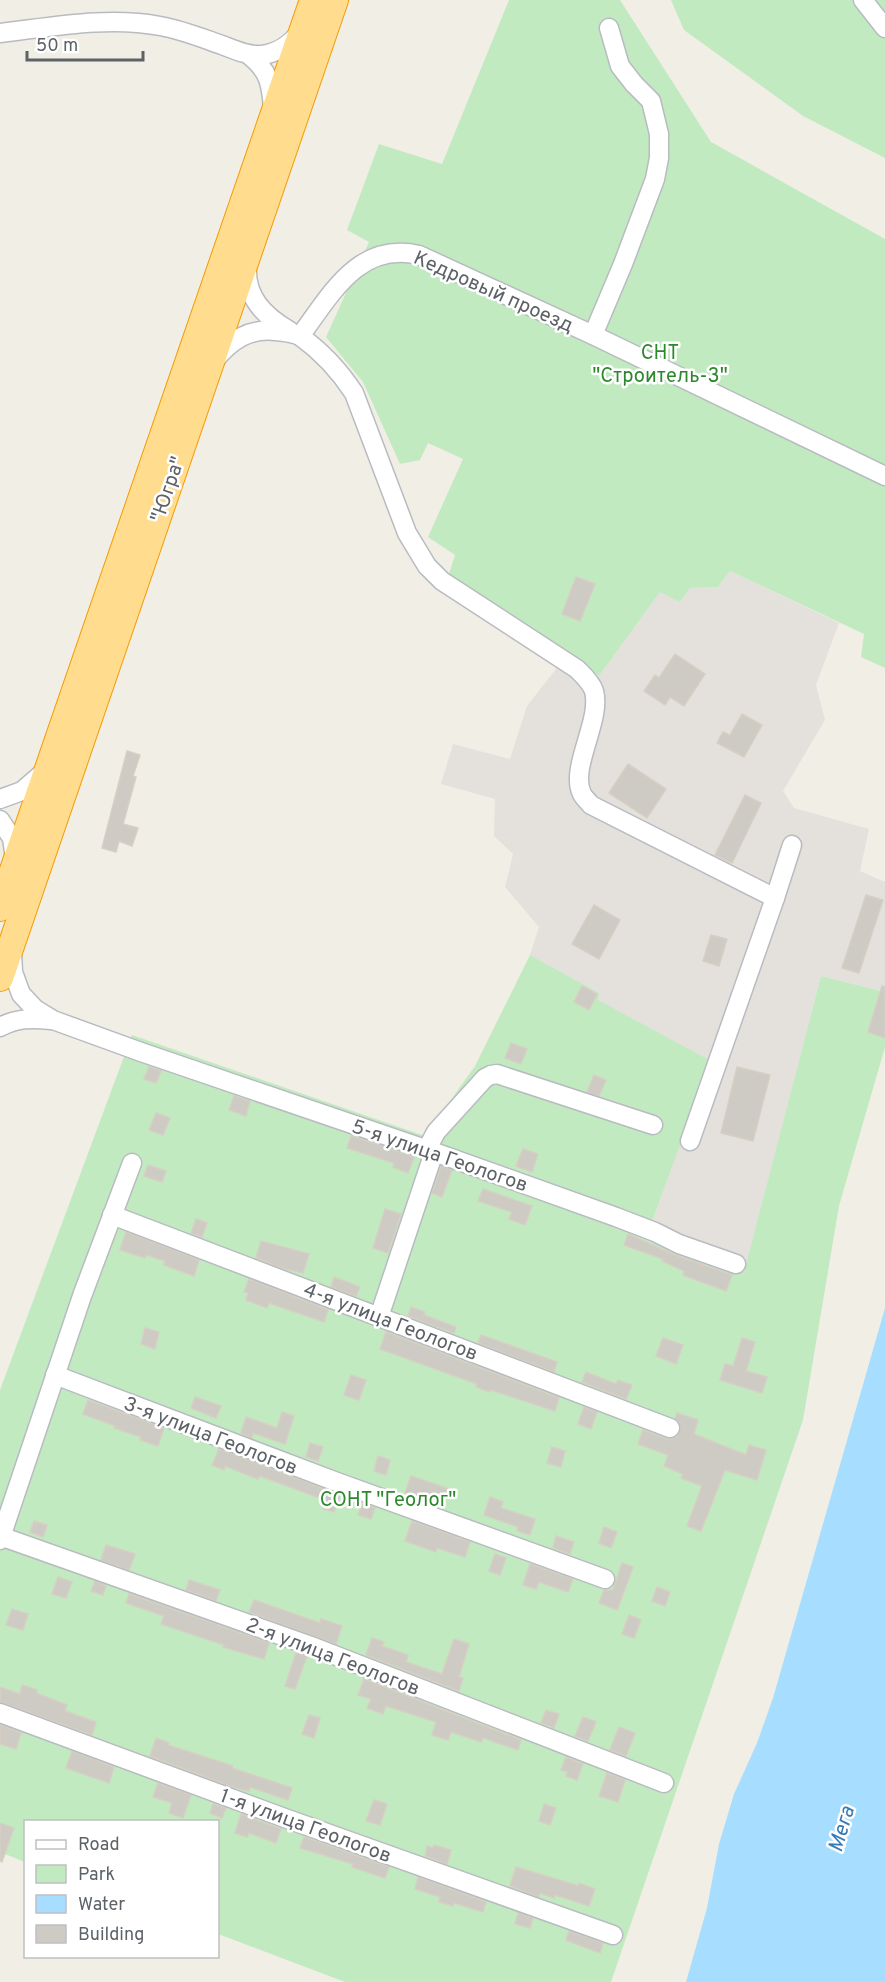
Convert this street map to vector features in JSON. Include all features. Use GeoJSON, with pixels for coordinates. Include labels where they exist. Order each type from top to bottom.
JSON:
{"type":"FeatureCollection","features":[{"type":"Feature","properties":{"kind":"highway","name":"\"Югра\""},"geometry":{"type":"LineString","coordinates":[[0,908],[313,0]]}},
{"type":"Feature","properties":{"kind":"highway","name":"\"Югра\""},"geometry":{"type":"LineString","coordinates":[[0,978],[335,0]]}},
{"type":"Feature","properties":{"kind":"street"},"geometry":{"type":"LineString","coordinates":[[862,0],[885,28]]}},
{"type":"Feature","properties":{"kind":"street"},"geometry":{"type":"LineString","coordinates":[[0,33],[94,23],[147,25],[183,32],[249,55],[262,65],[268,78],[273,116]]}},
{"type":"Feature","properties":{"kind":"street"},"geometry":{"type":"LineString","coordinates":[[249,55],[264,55],[281,49],[295,39],[304,27]]}},
{"type":"Feature","properties":{"kind":"street"},"geometry":{"type":"LineString","coordinates":[[593,335],[655,179],[659,158],[659,134],[651,101],[620,66],[609,28]]}},
{"type":"Feature","properties":{"kind":"street","name":"Кедровый проезд"},"geometry":{"type":"LineString","coordinates":[[297,335],[360,264],[396,252],[419,255],[593,335],[885,476]]}},
{"type":"Feature","properties":{"kind":"street"},"geometry":{"type":"LineString","coordinates":[[248,254],[246,276],[255,302],[272,319],[318,350],[342,373],[354,393],[407,533],[427,566],[442,581],[577,669],[588,681],[594,692],[595,709],[578,779],[582,793],[591,805],[775,898]]}},
{"type":"Feature","properties":{"kind":"street"},"geometry":{"type":"LineString","coordinates":[[209,367],[238,337],[254,331],[270,330],[297,335]]}},
{"type":"Feature","properties":{"kind":"street"},"geometry":{"type":"LineString","coordinates":[[0,799],[22,791],[34,783],[48,768]]}},
{"type":"Feature","properties":{"kind":"street"},"geometry":{"type":"LineString","coordinates":[[0,820],[12,838],[15,850],[14,866]]}},
{"type":"Feature","properties":{"kind":"street"},"geometry":{"type":"LineString","coordinates":[[690,1141],[792,845]]}},
{"type":"Feature","properties":{"kind":"street"},"geometry":{"type":"LineString","coordinates":[[13,942],[13,972],[21,994],[35,1009],[53,1020]]}},
{"type":"Feature","properties":{"kind":"street"},"geometry":{"type":"LineString","coordinates":[[0,1027],[18,1019],[53,1020]]}},
{"type":"Feature","properties":{"kind":"street","name":"5-я улица Геологов"},"geometry":{"type":"LineString","coordinates":[[53,1020],[616,1217],[679,1244],[736,1264]]}},
{"type":"Feature","properties":{"kind":"street"},"geometry":{"type":"LineString","coordinates":[[379,1317],[436,1132],[485,1078],[497,1074],[653,1125]]}},
{"type":"Feature","properties":{"kind":"street"},"geometry":{"type":"LineString","coordinates":[[0,1537],[55,1375],[132,1163]]}},
{"type":"Feature","properties":{"kind":"street","name":"4-я улица Геологов"},"geometry":{"type":"LineString","coordinates":[[112,1215],[670,1428]]}},
{"type":"Feature","properties":{"kind":"street","name":"3-я улица Геологов"},"geometry":{"type":"LineString","coordinates":[[55,1375],[326,1478],[605,1579]]}},
{"type":"Feature","properties":{"kind":"street","name":"2-я улица Геологов"},"geometry":{"type":"LineString","coordinates":[[0,1537],[311,1646],[664,1783]]}},
{"type":"Feature","properties":{"kind":"street","name":"1-я улица Геологов"},"geometry":{"type":"LineString","coordinates":[[0,1713],[613,1935]]}},
{"type":"Feature","properties":{"kind":"shaded area"},"geometry":{"type":"Polygon","coordinates":[[[730,571],[839,623],[816,685],[825,720],[783,791],[794,808],[869,829],[860,871],[885,882],[885,992],[821,976],[744,1273],[732,1273],[646,1238],[598,993],[530,955],[539,927],[505,887],[513,854],[494,836],[495,799],[441,784],[453,744],[510,759],[527,706],[567,655],[599,676],[660,592],[718,587],[730,571]]]}},
{"type":"Feature","properties":{"kind":"green space","name":"СНТ \"Строитель-3\""},"geometry":{"type":"Polygon","coordinates":[[[509,0],[620,0],[711,142],[885,239],[885,668],[861,657],[864,634],[730,571],[718,587],[690,588],[680,602],[660,592],[599,676],[449,574],[455,555],[428,537],[463,459],[428,443],[420,460],[400,464],[363,382],[326,337],[369,242],[347,230],[379,144],[442,164],[509,0]]]}},
{"type":"Feature","properties":{"kind":"green space"},"geometry":{"type":"Polygon","coordinates":[[[671,0],[885,0],[885,158],[803,116],[684,30],[671,0]]]}},
{"type":"Feature","properties":{"kind":"green space","name":"СОНТ \"Геолог\""},"geometry":{"type":"Polygon","coordinates":[[[530,955],[599,993],[598,1000],[711,1061],[646,1237],[732,1273],[744,1272],[821,976],[885,992],[885,1047],[839,1206],[803,1420],[611,1982],[345,1982],[219,1934],[219,1820],[24,1820],[24,1862],[0,1852],[0,1390],[132,1035],[425,1136],[475,1066],[530,955]]]}},
{"type":"Feature","properties":{"kind":"water","name":"Мега"},"geometry":{"type":"Polygon","coordinates":[[[885,1308],[885,1982],[686,1982],[707,1908],[719,1844],[734,1794],[757,1743],[773,1698],[885,1308]]]}},
{"type":"Feature","properties":{"kind":"building"},"geometry":{"type":"Polygon","coordinates":[[[576,577],[595,584],[580,621],[562,614],[576,577]]]}},
{"type":"Feature","properties":{"kind":"building"},"geometry":{"type":"Polygon","coordinates":[[[675,654],[705,674],[684,706],[670,697],[665,705],[644,691],[655,675],[659,678],[675,654]]]}},
{"type":"Feature","properties":{"kind":"building"},"geometry":{"type":"Polygon","coordinates":[[[742,714],[762,725],[744,757],[717,743],[723,732],[730,735],[742,714]]]}},
{"type":"Feature","properties":{"kind":"building"},"geometry":{"type":"Polygon","coordinates":[[[127,751],[140,755],[123,824],[138,828],[132,846],[119,841],[116,852],[102,848],[127,751]]]}},
{"type":"Feature","properties":{"kind":"building"},"geometry":{"type":"Polygon","coordinates":[[[628,764],[666,789],[647,818],[609,793],[628,764]]]}},
{"type":"Feature","properties":{"kind":"building"},"geometry":{"type":"Polygon","coordinates":[[[745,795],[761,803],[732,863],[715,855],[745,795]]]}},
{"type":"Feature","properties":{"kind":"building"},"geometry":{"type":"Polygon","coordinates":[[[866,895],[883,900],[859,973],[842,968],[866,895]]]}},
{"type":"Feature","properties":{"kind":"building"},"geometry":{"type":"Polygon","coordinates":[[[594,905],[620,920],[599,959],[572,944],[594,905]]]}},
{"type":"Feature","properties":{"kind":"building"},"geometry":{"type":"Polygon","coordinates":[[[711,935],[727,939],[719,966],[703,961],[711,935]]]}},
{"type":"Feature","properties":{"kind":"building"},"geometry":{"type":"Polygon","coordinates":[[[582,986],[597,994],[589,1010],[574,1002],[582,986]]]}},
{"type":"Feature","properties":{"kind":"building"},"geometry":{"type":"Polygon","coordinates":[[[882,986],[885,987],[885,1038],[868,1032],[882,986]]]}},
{"type":"Feature","properties":{"kind":"building"},"geometry":{"type":"Polygon","coordinates":[[[511,1043],[527,1049],[521,1064],[505,1058],[511,1043]]]}},
{"type":"Feature","properties":{"kind":"building"},"geometry":{"type":"Polygon","coordinates":[[[149,1067],[161,1071],[156,1083],[144,1079],[149,1067]]]}},
{"type":"Feature","properties":{"kind":"building"},"geometry":{"type":"Polygon","coordinates":[[[737,1067],[770,1075],[753,1141],[721,1133],[737,1067]]]}},
{"type":"Feature","properties":{"kind":"building"},"geometry":{"type":"Polygon","coordinates":[[[594,1075],[606,1080],[599,1096],[587,1092],[594,1075]]]}},
{"type":"Feature","properties":{"kind":"building"},"geometry":{"type":"Polygon","coordinates":[[[234,1096],[250,1101],[246,1116],[229,1110],[234,1096]]]}},
{"type":"Feature","properties":{"kind":"building"},"geometry":{"type":"Polygon","coordinates":[[[156,1113],[170,1118],[163,1135],[149,1130],[156,1113]]]}},
{"type":"Feature","properties":{"kind":"building"},"geometry":{"type":"Polygon","coordinates":[[[351,1136],[414,1157],[408,1173],[393,1167],[394,1163],[347,1148],[351,1136]]]}},
{"type":"Feature","properties":{"kind":"building"},"geometry":{"type":"Polygon","coordinates":[[[523,1149],[538,1154],[532,1172],[516,1166],[523,1149]]]}},
{"type":"Feature","properties":{"kind":"building"},"geometry":{"type":"Polygon","coordinates":[[[148,1165],[166,1171],[162,1182],[144,1176],[148,1165]]]}},
{"type":"Feature","properties":{"kind":"building"},"geometry":{"type":"Polygon","coordinates":[[[441,1166],[452,1170],[442,1197],[432,1193],[441,1166]]]}},
{"type":"Feature","properties":{"kind":"building"},"geometry":{"type":"Polygon","coordinates":[[[483,1189],[532,1206],[525,1225],[509,1219],[512,1212],[478,1201],[483,1189]]]}},
{"type":"Feature","properties":{"kind":"building"},"geometry":{"type":"Polygon","coordinates":[[[385,1209],[401,1214],[388,1253],[373,1248],[385,1209]]]}},
{"type":"Feature","properties":{"kind":"building"},"geometry":{"type":"Polygon","coordinates":[[[196,1219],[207,1223],[202,1237],[191,1233],[196,1219]]]}},
{"type":"Feature","properties":{"kind":"building"},"geometry":{"type":"Polygon","coordinates":[[[126,1232],[199,1260],[194,1276],[164,1265],[165,1261],[146,1255],[145,1258],[120,1250],[126,1232]]]}},
{"type":"Feature","properties":{"kind":"building"},"geometry":{"type":"Polygon","coordinates":[[[628,1234],[675,1255],[732,1275],[726,1291],[683,1275],[684,1271],[662,1261],[663,1259],[624,1245],[628,1234]]]}},
{"type":"Feature","properties":{"kind":"building"},"geometry":{"type":"Polygon","coordinates":[[[261,1241],[309,1254],[303,1273],[256,1258],[261,1241]]]}},
{"type":"Feature","properties":{"kind":"building"},"geometry":{"type":"Polygon","coordinates":[[[334,1277],[360,1287],[356,1296],[331,1287],[334,1277]]]}},
{"type":"Feature","properties":{"kind":"building"},"geometry":{"type":"Polygon","coordinates":[[[249,1279],[328,1310],[324,1322],[269,1303],[267,1308],[246,1300],[248,1293],[244,1292],[249,1279]]]}},
{"type":"Feature","properties":{"kind":"building"},"geometry":{"type":"Polygon","coordinates":[[[411,1307],[425,1312],[424,1315],[456,1327],[454,1333],[408,1316],[411,1307]]]}},
{"type":"Feature","properties":{"kind":"building"},"geometry":{"type":"Polygon","coordinates":[[[145,1328],[159,1332],[155,1349],[141,1344],[145,1328]]]}},
{"type":"Feature","properties":{"kind":"building"},"geometry":{"type":"Polygon","coordinates":[[[386,1332],[559,1398],[555,1411],[491,1390],[490,1392],[476,1387],[477,1384],[380,1349],[386,1332]]]}},
{"type":"Feature","properties":{"kind":"building"},"geometry":{"type":"Polygon","coordinates":[[[481,1335],[557,1362],[554,1372],[478,1343],[481,1335]]]}},
{"type":"Feature","properties":{"kind":"building"},"geometry":{"type":"Polygon","coordinates":[[[663,1338],[683,1345],[676,1364],[656,1356],[663,1338]]]}},
{"type":"Feature","properties":{"kind":"building"},"geometry":{"type":"Polygon","coordinates":[[[742,1338],[755,1342],[746,1371],[767,1377],[762,1393],[720,1380],[725,1364],[733,1366],[742,1338]]]}},
{"type":"Feature","properties":{"kind":"building"},"geometry":{"type":"Polygon","coordinates":[[[586,1372],[616,1384],[618,1380],[632,1385],[626,1399],[582,1382],[586,1372]]]}},
{"type":"Feature","properties":{"kind":"building"},"geometry":{"type":"Polygon","coordinates":[[[351,1375],[366,1380],[359,1400],[344,1395],[351,1375]]]}},
{"type":"Feature","properties":{"kind":"building"},"geometry":{"type":"Polygon","coordinates":[[[195,1397],[221,1406],[216,1418],[191,1408],[195,1397]]]}},
{"type":"Feature","properties":{"kind":"building"},"geometry":{"type":"Polygon","coordinates":[[[88,1400],[164,1428],[158,1446],[83,1414],[88,1400]]]}},
{"type":"Feature","properties":{"kind":"building"},"geometry":{"type":"Polygon","coordinates":[[[584,1407],[597,1412],[591,1429],[578,1424],[584,1407]]]}},
{"type":"Feature","properties":{"kind":"building"},"geometry":{"type":"Polygon","coordinates":[[[282,1412],[294,1416],[285,1444],[253,1433],[252,1438],[241,1433],[246,1417],[277,1428],[282,1412]]]}},
{"type":"Feature","properties":{"kind":"building"},"geometry":{"type":"Polygon","coordinates":[[[677,1413],[698,1420],[694,1434],[746,1455],[749,1445],[766,1450],[757,1480],[725,1470],[701,1531],[687,1526],[702,1486],[681,1478],[683,1474],[664,1466],[668,1455],[638,1444],[643,1430],[667,1439],[678,1436],[681,1427],[675,1418],[677,1413]]]}},
{"type":"Feature","properties":{"kind":"building"},"geometry":{"type":"Polygon","coordinates":[[[310,1443],[323,1447],[318,1461],[306,1457],[310,1443]]]}},
{"type":"Feature","properties":{"kind":"building"},"geometry":{"type":"Polygon","coordinates":[[[552,1447],[565,1451],[561,1467],[547,1463],[552,1447]]]}},
{"type":"Feature","properties":{"kind":"building"},"geometry":{"type":"Polygon","coordinates":[[[219,1449],[340,1495],[334,1512],[322,1508],[325,1500],[260,1476],[258,1479],[225,1466],[224,1470],[212,1465],[219,1449]]]}},
{"type":"Feature","properties":{"kind":"building"},"geometry":{"type":"Polygon","coordinates":[[[378,1456],[390,1460],[386,1475],[374,1471],[378,1456]]]}},
{"type":"Feature","properties":{"kind":"building"},"geometry":{"type":"Polygon","coordinates":[[[411,1476],[449,1489],[445,1502],[418,1493],[417,1497],[405,1493],[411,1476]]]}},
{"type":"Feature","properties":{"kind":"building"},"geometry":{"type":"Polygon","coordinates":[[[490,1497],[503,1502],[501,1508],[535,1519],[530,1535],[517,1531],[518,1527],[484,1515],[490,1497]]]}},
{"type":"Feature","properties":{"kind":"building"},"geometry":{"type":"Polygon","coordinates":[[[362,1503],[375,1508],[371,1519],[358,1515],[362,1503]]]}},
{"type":"Feature","properties":{"kind":"building"},"geometry":{"type":"Polygon","coordinates":[[[34,1521],[47,1525],[43,1537],[30,1532],[34,1521]]]}},
{"type":"Feature","properties":{"kind":"building"},"geometry":{"type":"Polygon","coordinates":[[[412,1521],[470,1542],[465,1557],[437,1548],[436,1552],[405,1541],[412,1521]]]}},
{"type":"Feature","properties":{"kind":"building"},"geometry":{"type":"Polygon","coordinates":[[[604,1527],[617,1532],[611,1548],[599,1543],[604,1527]]]}},
{"type":"Feature","properties":{"kind":"building"},"geometry":{"type":"Polygon","coordinates":[[[556,1536],[574,1542],[570,1554],[553,1548],[556,1536]]]}},
{"type":"Feature","properties":{"kind":"building"},"geometry":{"type":"Polygon","coordinates":[[[106,1545],[135,1554],[129,1570],[101,1560],[106,1545]]]}},
{"type":"Feature","properties":{"kind":"building"},"geometry":{"type":"Polygon","coordinates":[[[495,1554],[506,1558],[500,1575],[489,1571],[495,1554]]]}},
{"type":"Feature","properties":{"kind":"building"},"geometry":{"type":"Polygon","coordinates":[[[622,1563],[633,1567],[617,1610],[599,1603],[604,1590],[613,1590],[622,1563]]]}},
{"type":"Feature","properties":{"kind":"building"},"geometry":{"type":"Polygon","coordinates":[[[530,1564],[573,1579],[568,1592],[539,1582],[536,1589],[523,1585],[530,1564]]]}},
{"type":"Feature","properties":{"kind":"building"},"geometry":{"type":"Polygon","coordinates":[[[58,1577],[72,1582],[66,1598],[52,1594],[58,1577]]]}},
{"type":"Feature","properties":{"kind":"building"},"geometry":{"type":"Polygon","coordinates":[[[189,1580],[220,1590],[216,1601],[186,1590],[189,1580]]]}},
{"type":"Feature","properties":{"kind":"building"},"geometry":{"type":"Polygon","coordinates":[[[95,1581],[106,1586],[103,1595],[91,1591],[95,1581]]]}},
{"type":"Feature","properties":{"kind":"building"},"geometry":{"type":"Polygon","coordinates":[[[657,1587],[670,1592],[665,1606],[652,1601],[657,1587]]]}},
{"type":"Feature","properties":{"kind":"building"},"geometry":{"type":"Polygon","coordinates":[[[129,1594],[269,1643],[264,1659],[223,1647],[224,1645],[161,1624],[164,1616],[126,1603],[129,1594]]]}},
{"type":"Feature","properties":{"kind":"building"},"geometry":{"type":"Polygon","coordinates":[[[254,1600],[320,1623],[321,1619],[342,1626],[336,1644],[249,1612],[254,1600]]]}},
{"type":"Feature","properties":{"kind":"building"},"geometry":{"type":"Polygon","coordinates":[[[12,1609],[28,1614],[23,1630],[6,1625],[12,1609]]]}},
{"type":"Feature","properties":{"kind":"building"},"geometry":{"type":"Polygon","coordinates":[[[629,1615],[641,1620],[634,1638],[622,1634],[629,1615]]]}},
{"type":"Feature","properties":{"kind":"building"},"geometry":{"type":"Polygon","coordinates":[[[372,1638],[384,1642],[382,1646],[408,1655],[406,1662],[442,1674],[454,1639],[469,1644],[459,1677],[463,1678],[459,1691],[366,1655],[372,1638]]]}},
{"type":"Feature","properties":{"kind":"building"},"geometry":{"type":"Polygon","coordinates":[[[296,1653],[307,1656],[295,1689],[285,1686],[296,1653]]]}},
{"type":"Feature","properties":{"kind":"building"},"geometry":{"type":"Polygon","coordinates":[[[364,1679],[521,1740],[518,1750],[483,1738],[481,1742],[451,1732],[448,1740],[432,1735],[436,1722],[386,1706],[383,1714],[367,1708],[371,1699],[358,1695],[364,1679]]]}},
{"type":"Feature","properties":{"kind":"building"},"geometry":{"type":"Polygon","coordinates":[[[22,1685],[67,1705],[65,1711],[96,1722],[92,1735],[0,1702],[0,1687],[20,1694],[22,1685]]]}},
{"type":"Feature","properties":{"kind":"building"},"geometry":{"type":"Polygon","coordinates":[[[546,1710],[559,1714],[554,1728],[541,1723],[546,1710]]]}},
{"type":"Feature","properties":{"kind":"building"},"geometry":{"type":"Polygon","coordinates":[[[309,1715],[320,1718],[314,1738],[302,1734],[309,1715]]]}},
{"type":"Feature","properties":{"kind":"building"},"geometry":{"type":"Polygon","coordinates":[[[583,1717],[596,1722],[588,1741],[575,1736],[583,1717]]]}},
{"type":"Feature","properties":{"kind":"building"},"geometry":{"type":"Polygon","coordinates":[[[0,1725],[21,1733],[16,1749],[0,1744],[0,1725]]]}},
{"type":"Feature","properties":{"kind":"building"},"geometry":{"type":"Polygon","coordinates":[[[619,1727],[635,1733],[626,1756],[610,1750],[619,1727]]]}},
{"type":"Feature","properties":{"kind":"building"},"geometry":{"type":"Polygon","coordinates":[[[156,1738],[169,1743],[168,1745],[292,1788],[288,1800],[250,1787],[249,1791],[233,1787],[150,1756],[156,1738]]]}},
{"type":"Feature","properties":{"kind":"building"},"geometry":{"type":"Polygon","coordinates":[[[72,1751],[114,1767],[109,1783],[66,1768],[72,1751]]]}},
{"type":"Feature","properties":{"kind":"building"},"geometry":{"type":"Polygon","coordinates":[[[566,1757],[583,1764],[577,1780],[566,1776],[568,1772],[561,1770],[566,1757]]]}},
{"type":"Feature","properties":{"kind":"building"},"geometry":{"type":"Polygon","coordinates":[[[607,1773],[625,1780],[618,1802],[599,1796],[607,1773]]]}},
{"type":"Feature","properties":{"kind":"building"},"geometry":{"type":"Polygon","coordinates":[[[158,1783],[191,1795],[183,1818],[169,1813],[172,1803],[153,1797],[158,1783]]]}},
{"type":"Feature","properties":{"kind":"building"},"geometry":{"type":"Polygon","coordinates":[[[374,1800],[387,1804],[380,1825],[366,1821],[374,1800]]]}},
{"type":"Feature","properties":{"kind":"building"},"geometry":{"type":"Polygon","coordinates":[[[213,1804],[226,1808],[222,1818],[210,1813],[213,1804]]]}},
{"type":"Feature","properties":{"kind":"building"},"geometry":{"type":"Polygon","coordinates":[[[544,1804],[556,1808],[550,1825],[539,1821],[544,1804]]]}},
{"type":"Feature","properties":{"kind":"building"},"geometry":{"type":"Polygon","coordinates":[[[241,1814],[281,1829],[276,1843],[249,1833],[247,1837],[235,1833],[241,1814]]]}},
{"type":"Feature","properties":{"kind":"building"},"geometry":{"type":"Polygon","coordinates":[[[0,1823],[14,1828],[2,1862],[0,1861],[0,1823]]]}},
{"type":"Feature","properties":{"kind":"building"},"geometry":{"type":"Polygon","coordinates":[[[304,1837],[389,1867],[385,1878],[352,1867],[353,1864],[300,1848],[304,1837]]]}},
{"type":"Feature","properties":{"kind":"building"},"geometry":{"type":"Polygon","coordinates":[[[434,1845],[451,1850],[447,1864],[425,1856],[427,1846],[433,1848],[434,1845]]]}},
{"type":"Feature","properties":{"kind":"building"},"geometry":{"type":"Polygon","coordinates":[[[516,1867],[595,1889],[589,1906],[555,1895],[554,1898],[540,1893],[539,1897],[510,1886],[516,1867]]]}},
{"type":"Feature","properties":{"kind":"building"},"geometry":{"type":"Polygon","coordinates":[[[418,1877],[486,1902],[483,1912],[454,1903],[453,1906],[439,1902],[440,1897],[415,1889],[418,1877]]]}},
{"type":"Feature","properties":{"kind":"building"},"geometry":{"type":"Polygon","coordinates":[[[518,1913],[533,1918],[530,1928],[515,1924],[518,1913]]]}},
{"type":"Feature","properties":{"kind":"building"},"geometry":{"type":"Polygon","coordinates":[[[569,1931],[603,1943],[600,1953],[566,1940],[569,1931]]]}}]}
